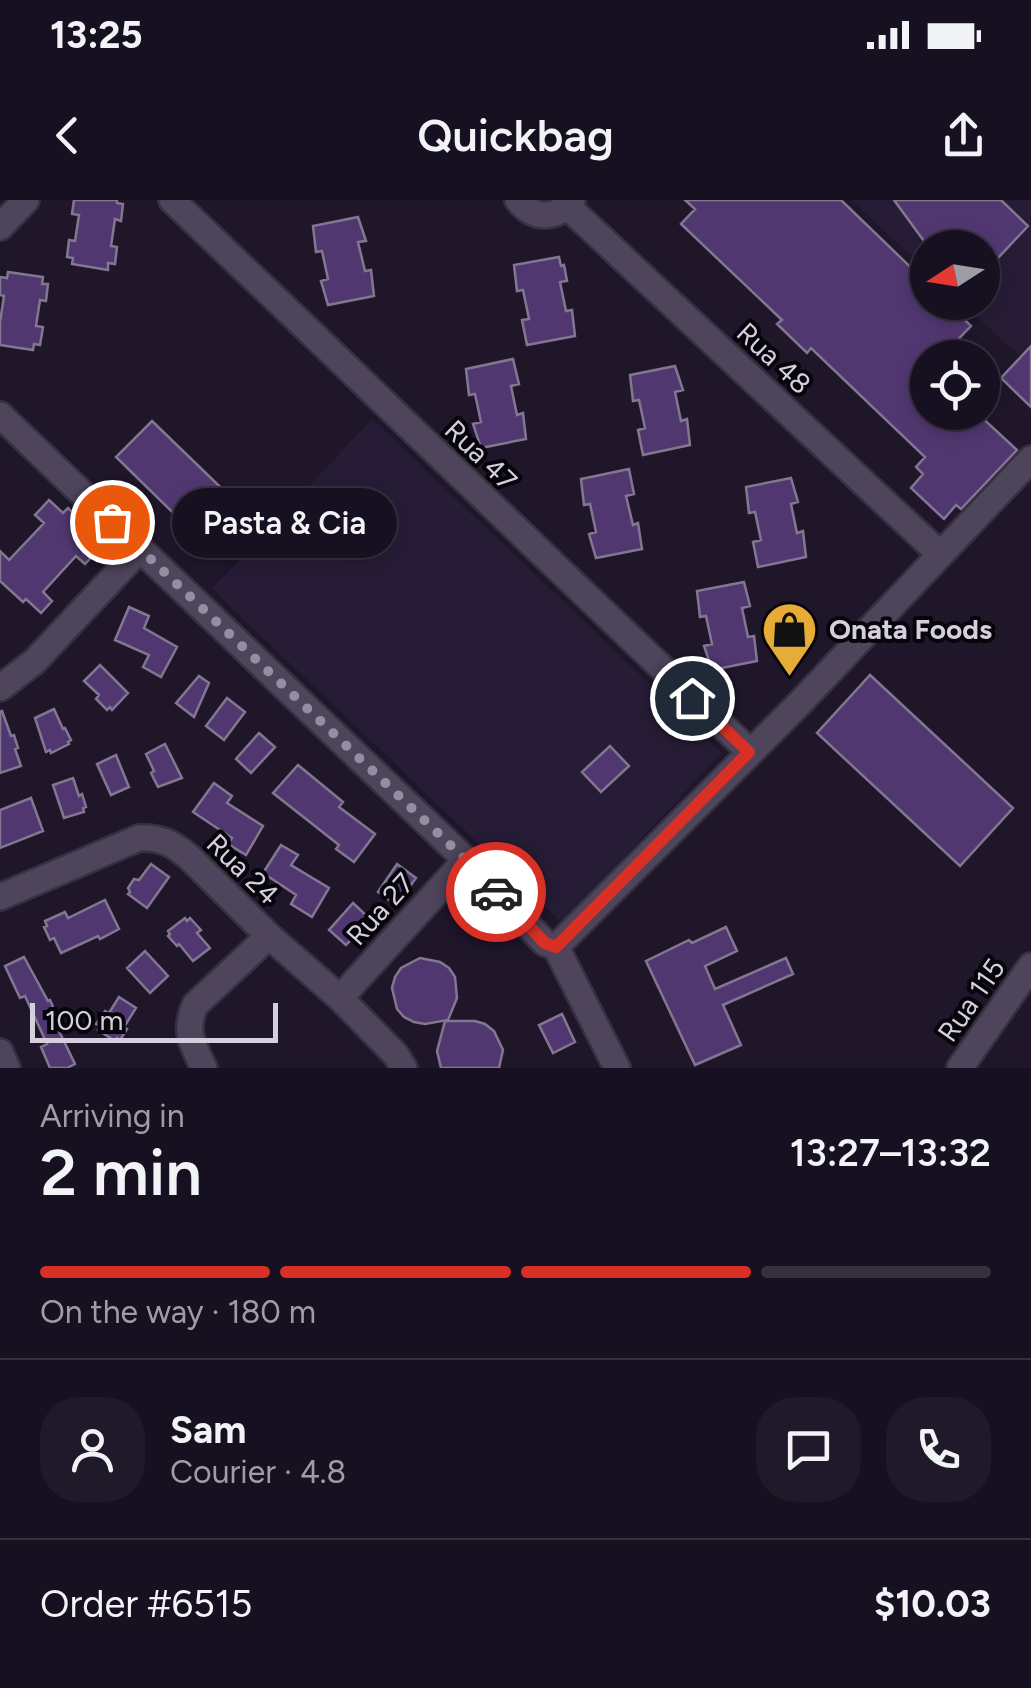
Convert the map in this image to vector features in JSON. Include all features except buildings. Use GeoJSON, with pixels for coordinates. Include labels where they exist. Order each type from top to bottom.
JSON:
{"type":"FeatureCollection","features":[{"type":"Feature","properties":{"kind":"street"},"geometry":{"type":"LineString","coordinates":[[0,227],[26,200]]}},
{"type":"Feature","properties":{"kind":"street","name":"Rua 47"},"geometry":{"type":"LineString","coordinates":[[172,200],[749,752]]}},
{"type":"Feature","properties":{"kind":"street"},"geometry":{"type":"LineString","coordinates":[[518,200],[526,210],[544,216],[570,203]]}},
{"type":"Feature","properties":{"kind":"street","name":"Rua 48"},"geometry":{"type":"LineString","coordinates":[[570,203],[940,554]]}},
{"type":"Feature","properties":{"kind":"street"},"geometry":{"type":"LineString","coordinates":[[0,415],[466,860],[545,943],[556,947],[617,1068]]}},
{"type":"Feature","properties":{"kind":"street"},"geometry":{"type":"LineString","coordinates":[[556,947],[798,706],[1031,459]]}},
{"type":"Feature","properties":{"kind":"street"},"geometry":{"type":"LineString","coordinates":[[0,688],[35,661],[140,549]]}},
{"type":"Feature","properties":{"kind":"street","name":"Rua 24"},"geometry":{"type":"LineString","coordinates":[[0,897],[127,842],[159,837],[176,846],[340,998],[404,1068]]}},
{"type":"Feature","properties":{"kind":"street","name":"Rua 27"},"geometry":{"type":"LineString","coordinates":[[340,998],[466,860]]}},
{"type":"Feature","properties":{"kind":"street"},"geometry":{"type":"LineString","coordinates":[[204,1068],[189,1034],[195,1005],[270,936]]}},
{"type":"Feature","properties":{"kind":"street","name":"Rua 115"},"geometry":{"type":"LineString","coordinates":[[960,1068],[1031,966]]}},
{"type":"Feature","properties":{"kind":"street"},"geometry":{"type":"LineString","coordinates":[[0,1052],[7,1068]]}},
{"type":"Feature","properties":{"kind":"shaded area"},"geometry":{"type":"Polygon","coordinates":[[[851,200],[1031,200],[1031,366],[981,320],[1000,320],[1000,230],[910,230],[910,254],[851,200]]]}},
{"type":"Feature","properties":{"kind":"shaded area"},"geometry":{"type":"Polygon","coordinates":[[[372,419],[722,753],[562,923],[212,589],[372,419]]]}},
{"type":"Feature","properties":{"kind":"way so far"},"geometry":{"type":"LineString","coordinates":[[112,522],[496,892]]}},
{"type":"Feature","properties":{"kind":"place","name":"Pasta & Cia"},"geometry":{"type":"Point","coordinates":[112,522]}},
{"type":"Feature","properties":{"kind":"place","name":"Onata Foods"},"geometry":{"type":"Point","coordinates":[790,678]}},
{"type":"Feature","properties":{"kind":"route"},"geometry":{"type":"LineString","coordinates":[[496,892],[545,943],[556,947],[749,752],[692,698]]}}]}
